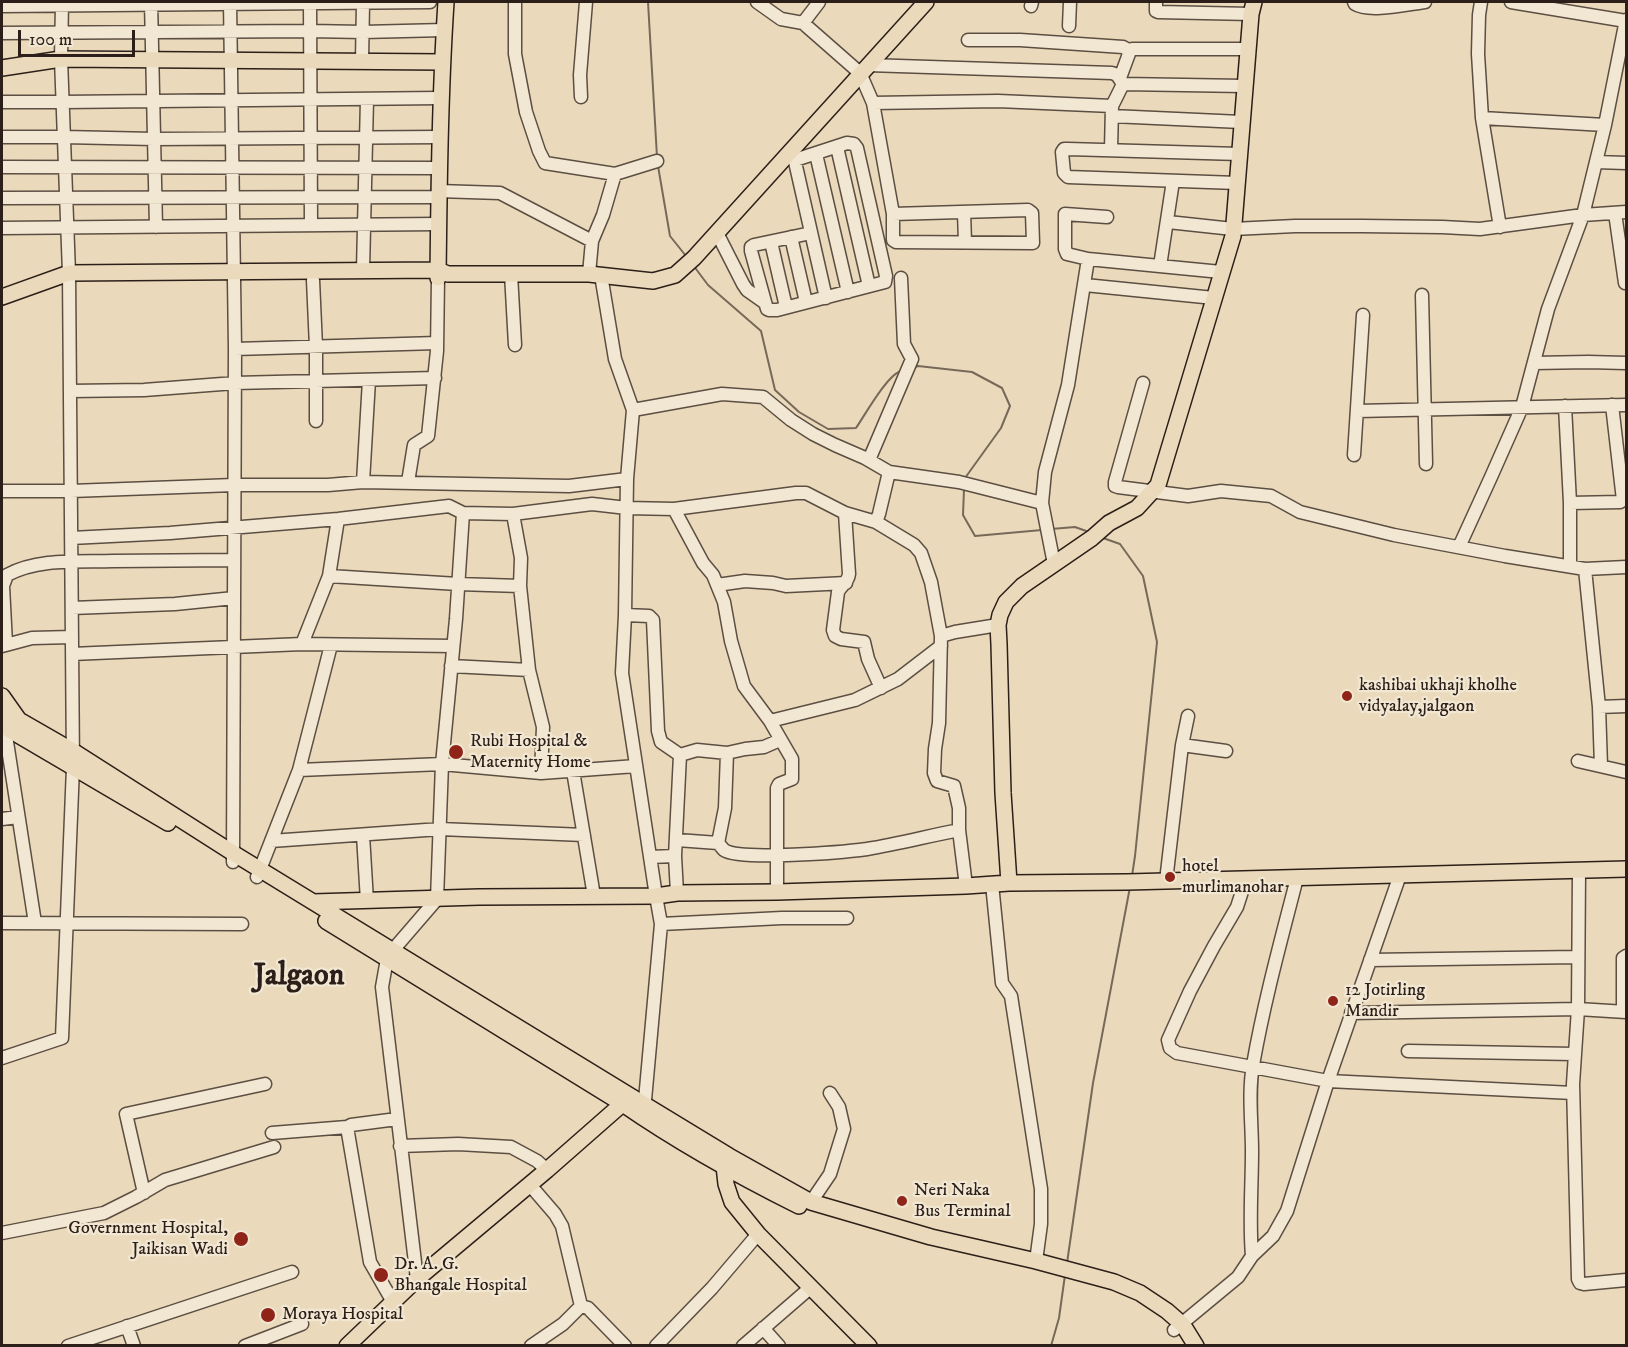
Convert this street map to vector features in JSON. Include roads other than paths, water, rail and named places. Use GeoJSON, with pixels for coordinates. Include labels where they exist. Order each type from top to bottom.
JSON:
{"type":"FeatureCollection","features":[{"type":"Feature","properties":{"kind":"main road"},"geometry":{"type":"LineString","coordinates":[[441,274],[438,168],[446,2]]}},
{"type":"Feature","properties":{"kind":"main road"},"geometry":{"type":"LineString","coordinates":[[234,276],[313,280],[441,274],[595,274],[653,281],[675,275],[793,155],[864,69],[926,2]]}},
{"type":"Feature","properties":{"kind":"main road"},"geometry":{"type":"LineString","coordinates":[[1009,883],[1003,793],[998,625],[1000,615],[1006,602],[1022,586],[1092,538],[1109,523],[1137,508],[1158,485],[1233,236],[1252,8]]}},
{"type":"Feature","properties":{"kind":"main road"},"geometry":{"type":"LineString","coordinates":[[2,68],[61,59],[442,62]]}},
{"type":"Feature","properties":{"kind":"main road"},"geometry":{"type":"LineString","coordinates":[[2,297],[69,278],[234,276],[363,270],[441,274]]}},
{"type":"Feature","properties":{"kind":"main road"},"geometry":{"type":"LineString","coordinates":[[2,306],[69,278]]}},
{"type":"Feature","properties":{"kind":"main road"},"geometry":{"type":"LineString","coordinates":[[2,696],[7,725],[73,759],[258,873],[296,902],[390,955],[727,1161],[811,1202],[878,1226]]}},
{"type":"Feature","properties":{"kind":"main road"},"geometry":{"type":"LineString","coordinates":[[296,902],[479,897],[656,896],[677,893],[777,892],[1009,883],[1147,882],[1626,869]]}},
{"type":"Feature","properties":{"kind":"main road"},"geometry":{"type":"LineString","coordinates":[[258,873],[314,902],[390,955]]}},
{"type":"Feature","properties":{"kind":"main road"},"geometry":{"type":"LineString","coordinates":[[347,1346],[417,1279],[627,1100]]}},
{"type":"Feature","properties":{"kind":"main road"},"geometry":{"type":"LineString","coordinates":[[727,1161],[771,1192],[806,1210],[1082,1278],[1142,1305],[1179,1327],[1196,1346]]}},
{"type":"Feature","properties":{"kind":"main road"},"geometry":{"type":"LineString","coordinates":[[727,1161],[726,1184],[732,1202],[758,1234],[869,1346]]}},
{"type":"Feature","properties":{"kind":"main road"},"geometry":{"type":"LineString","coordinates":[[955,1246],[1036,1261],[1062,1272]]}},
{"type":"Feature","properties":{"kind":"main road"},"geometry":{"type":"LineString","coordinates":[[1179,1327],[1184,1346]]}},
{"type":"Feature","properties":{"kind":"street"},"geometry":{"type":"LineString","coordinates":[[230,2],[235,349],[233,857]]}},
{"type":"Feature","properties":{"kind":"street"},"geometry":{"type":"LineString","coordinates":[[310,2],[311,225]]}},
{"type":"Feature","properties":{"kind":"street"},"geometry":{"type":"LineString","coordinates":[[2,6],[62,3],[430,2]]}},
{"type":"Feature","properties":{"kind":"street"},"geometry":{"type":"LineString","coordinates":[[515,2],[515,54],[526,112],[545,163],[615,174],[657,161]]}},
{"type":"Feature","properties":{"kind":"street"},"geometry":{"type":"LineString","coordinates":[[581,97],[580,75],[586,2]]}},
{"type":"Feature","properties":{"kind":"street"},"geometry":{"type":"LineString","coordinates":[[757,2],[781,19],[803,23],[864,69],[1112,73],[1117,75],[1121,81]]}},
{"type":"Feature","properties":{"kind":"street"},"geometry":{"type":"LineString","coordinates":[[803,23],[819,2]]}},
{"type":"Feature","properties":{"kind":"street"},"geometry":{"type":"LineString","coordinates":[[1069,26],[1070,2]]}},
{"type":"Feature","properties":{"kind":"street"},"geometry":{"type":"LineString","coordinates":[[1156,2],[1158,12],[1188,7],[1252,8]]}},
{"type":"Feature","properties":{"kind":"street"},"geometry":{"type":"LineString","coordinates":[[1354,2],[1364,8],[1425,2]]}},
{"type":"Feature","properties":{"kind":"street"},"geometry":{"type":"LineString","coordinates":[[1481,2],[1478,54],[1482,118],[1500,227]]}},
{"type":"Feature","properties":{"kind":"street"},"geometry":{"type":"LineString","coordinates":[[1459,547],[1522,407],[1548,309],[1583,215],[1605,125],[1626,20],[1511,2]]}},
{"type":"Feature","properties":{"kind":"street"},"geometry":{"type":"LineString","coordinates":[[2,1058],[62,1038],[73,759],[69,278],[61,59],[62,3]]}},
{"type":"Feature","properties":{"kind":"street"},"geometry":{"type":"LineString","coordinates":[[151,3],[156,226]]}},
{"type":"Feature","properties":{"kind":"street"},"geometry":{"type":"LineString","coordinates":[[362,61],[363,3]]}},
{"type":"Feature","properties":{"kind":"street"},"geometry":{"type":"LineString","coordinates":[[2,33],[444,30]]}},
{"type":"Feature","properties":{"kind":"street"},"geometry":{"type":"LineString","coordinates":[[968,40],[1020,40],[1123,47],[1130,51],[1248,49]]}},
{"type":"Feature","properties":{"kind":"street"},"geometry":{"type":"LineString","coordinates":[[1111,150],[1112,111],[1130,51]]}},
{"type":"Feature","properties":{"kind":"street"},"geometry":{"type":"LineString","coordinates":[[864,69],[873,103],[893,214],[893,240],[896,242],[1031,244],[1034,240],[1032,213],[1028,210],[893,214]]}},
{"type":"Feature","properties":{"kind":"street"},"geometry":{"type":"LineString","coordinates":[[1121,81],[1245,86]]}},
{"type":"Feature","properties":{"kind":"street"},"geometry":{"type":"LineString","coordinates":[[2,102],[440,98]]}},
{"type":"Feature","properties":{"kind":"street"},"geometry":{"type":"LineString","coordinates":[[363,270],[367,99]]}},
{"type":"Feature","properties":{"kind":"street"},"geometry":{"type":"LineString","coordinates":[[873,103],[998,101],[1241,122]]}},
{"type":"Feature","properties":{"kind":"street"},"geometry":{"type":"LineString","coordinates":[[1482,118],[1605,125]]}},
{"type":"Feature","properties":{"kind":"street"},"geometry":{"type":"LineString","coordinates":[[2,137],[64,136],[154,139],[439,137]]}},
{"type":"Feature","properties":{"kind":"street"},"geometry":{"type":"LineString","coordinates":[[811,233],[751,247],[766,309],[786,308],[806,302],[826,298],[885,282],[887,279],[857,148],[854,144],[847,143],[816,154],[793,155],[811,233],[826,298]]}},
{"type":"Feature","properties":{"kind":"street"},"geometry":{"type":"LineString","coordinates":[[837,147],[869,286]]}},
{"type":"Feature","properties":{"kind":"street"},"geometry":{"type":"LineString","coordinates":[[1237,183],[1068,177],[1064,173],[1062,152],[1064,149],[1239,154]]}},
{"type":"Feature","properties":{"kind":"street"},"geometry":{"type":"LineString","coordinates":[[816,154],[848,292]]}},
{"type":"Feature","properties":{"kind":"street"},"geometry":{"type":"LineString","coordinates":[[1596,162],[1626,163]]}},
{"type":"Feature","properties":{"kind":"street"},"geometry":{"type":"LineString","coordinates":[[2,167],[438,168]]}},
{"type":"Feature","properties":{"kind":"street"},"geometry":{"type":"LineString","coordinates":[[615,174],[592,242],[595,274],[615,359],[633,410],[627,479],[622,673],[662,924],[644,1112]]}},
{"type":"Feature","properties":{"kind":"street"},"geometry":{"type":"LineString","coordinates":[[1160,266],[1173,181]]}},
{"type":"Feature","properties":{"kind":"street"},"geometry":{"type":"LineString","coordinates":[[2,198],[365,197],[500,193],[592,242]]}},
{"type":"Feature","properties":{"kind":"street"},"geometry":{"type":"LineString","coordinates":[[964,212],[965,242]]}},
{"type":"Feature","properties":{"kind":"street"},"geometry":{"type":"LineString","coordinates":[[1168,222],[1233,229],[1295,226],[1442,226],[1480,229],[1621,212],[1625,283]]}},
{"type":"Feature","properties":{"kind":"street"},"geometry":{"type":"LineString","coordinates":[[1107,217],[1065,214],[1067,254],[1088,259],[1221,272]]}},
{"type":"Feature","properties":{"kind":"street"},"geometry":{"type":"LineString","coordinates":[[2,228],[438,224]]}},
{"type":"Feature","properties":{"kind":"street"},"geometry":{"type":"LineString","coordinates":[[717,233],[738,277],[747,290],[764,302]]}},
{"type":"Feature","properties":{"kind":"street"},"geometry":{"type":"LineString","coordinates":[[791,237],[806,302]]}},
{"type":"Feature","properties":{"kind":"street"},"geometry":{"type":"LineString","coordinates":[[771,242],[786,308]]}},
{"type":"Feature","properties":{"kind":"street"},"geometry":{"type":"LineString","coordinates":[[1054,564],[1042,503],[1045,472],[1068,385],[1088,259]]}},
{"type":"Feature","properties":{"kind":"street"},"geometry":{"type":"LineString","coordinates":[[408,483],[414,445],[428,436],[435,378],[441,274]]}},
{"type":"Feature","properties":{"kind":"street"},"geometry":{"type":"LineString","coordinates":[[511,274],[515,345]]}},
{"type":"Feature","properties":{"kind":"street"},"geometry":{"type":"LineString","coordinates":[[869,460],[912,359],[904,344],[901,278]]}},
{"type":"Feature","properties":{"kind":"street"},"geometry":{"type":"LineString","coordinates":[[313,280],[316,420]]}},
{"type":"Feature","properties":{"kind":"street"},"geometry":{"type":"LineString","coordinates":[[1085,285],[1214,298]]}},
{"type":"Feature","properties":{"kind":"street"},"geometry":{"type":"LineString","coordinates":[[1422,295],[1426,464]]}},
{"type":"Feature","properties":{"kind":"street"},"geometry":{"type":"LineString","coordinates":[[1354,455],[1363,315]]}},
{"type":"Feature","properties":{"kind":"street"},"geometry":{"type":"LineString","coordinates":[[235,349],[437,343]]}},
{"type":"Feature","properties":{"kind":"street"},"geometry":{"type":"LineString","coordinates":[[1534,363],[1626,363]]}},
{"type":"Feature","properties":{"kind":"street"},"geometry":{"type":"LineString","coordinates":[[70,391],[144,390],[235,383],[435,378]]}},
{"type":"Feature","properties":{"kind":"street"},"geometry":{"type":"LineString","coordinates":[[363,482],[369,381]]}},
{"type":"Feature","properties":{"kind":"street"},"geometry":{"type":"LineString","coordinates":[[1143,383],[1115,486],[1188,496],[1221,491],[1271,496],[1300,512],[1394,535],[1570,566],[1626,567]]}},
{"type":"Feature","properties":{"kind":"street"},"geometry":{"type":"LineString","coordinates":[[633,410],[723,394],[763,397],[791,420],[813,434],[889,472],[960,482],[1042,503]]}},
{"type":"Feature","properties":{"kind":"street"},"geometry":{"type":"LineString","coordinates":[[1570,503],[1620,502],[1623,500],[1612,405]]}},
{"type":"Feature","properties":{"kind":"street"},"geometry":{"type":"LineString","coordinates":[[1357,411],[1626,405]]}},
{"type":"Feature","properties":{"kind":"street"},"geometry":{"type":"LineString","coordinates":[[1565,406],[1570,503],[1570,566]]}},
{"type":"Feature","properties":{"kind":"street"},"geometry":{"type":"LineString","coordinates":[[876,522],[889,472]]}},
{"type":"Feature","properties":{"kind":"street"},"geometry":{"type":"LineString","coordinates":[[2,491],[71,491],[234,484],[328,485],[363,482],[569,486],[627,479]]}},
{"type":"Feature","properties":{"kind":"street"},"geometry":{"type":"LineString","coordinates":[[71,537],[234,528],[449,506],[463,513],[513,514],[592,504],[627,508],[674,509],[806,493],[845,513],[876,522],[914,545],[921,553],[931,582],[941,641],[939,723],[934,773],[937,781],[954,786],[959,808],[958,830],[966,886]]}},
{"type":"Feature","properties":{"kind":"street"},"geometry":{"type":"LineString","coordinates":[[674,509],[703,563],[713,575],[724,602],[731,641],[744,686],[770,721],[792,759],[792,778],[779,784],[777,788],[777,892]]}},
{"type":"Feature","properties":{"kind":"street"},"geometry":{"type":"LineString","coordinates":[[417,1279],[382,987],[390,955],[437,899],[442,764],[463,513]]}},
{"type":"Feature","properties":{"kind":"street"},"geometry":{"type":"LineString","coordinates":[[845,513],[848,578],[838,592],[833,630],[835,636],[841,639],[864,642],[868,660],[881,688]]}},
{"type":"Feature","properties":{"kind":"street"},"geometry":{"type":"LineString","coordinates":[[513,514],[521,558],[520,586],[529,670],[543,727],[541,773]]}},
{"type":"Feature","properties":{"kind":"street"},"geometry":{"type":"LineString","coordinates":[[302,644],[329,576],[338,519]]}},
{"type":"Feature","properties":{"kind":"street"},"geometry":{"type":"LineString","coordinates":[[72,637],[32,638],[4,645],[3,586],[7,574],[19,568],[40,564],[71,562],[234,560]]}},
{"type":"Feature","properties":{"kind":"street"},"geometry":{"type":"LineString","coordinates":[[1585,568],[1599,706],[1601,766]]}},
{"type":"Feature","properties":{"kind":"street"},"geometry":{"type":"LineString","coordinates":[[329,576],[520,586]]}},
{"type":"Feature","properties":{"kind":"street"},"geometry":{"type":"LineString","coordinates":[[717,585],[745,581],[773,582],[786,586],[846,583]]}},
{"type":"Feature","properties":{"kind":"street"},"geometry":{"type":"LineString","coordinates":[[72,608],[175,604],[234,598]]}},
{"type":"Feature","properties":{"kind":"street"},"geometry":{"type":"LineString","coordinates":[[625,615],[649,616],[653,620],[658,731],[666,747],[680,755],[697,750],[727,753],[764,747],[780,740]]}},
{"type":"Feature","properties":{"kind":"street"},"geometry":{"type":"LineString","coordinates":[[770,721],[855,699],[898,679],[941,641],[955,632],[998,625]]}},
{"type":"Feature","properties":{"kind":"street"},"geometry":{"type":"LineString","coordinates":[[72,654],[302,644],[453,646]]}},
{"type":"Feature","properties":{"kind":"street"},"geometry":{"type":"LineString","coordinates":[[258,873],[299,770],[332,645]]}},
{"type":"Feature","properties":{"kind":"street"},"geometry":{"type":"LineString","coordinates":[[451,666],[529,670]]}},
{"type":"Feature","properties":{"kind":"street"},"geometry":{"type":"LineString","coordinates":[[1599,706],[1626,706]]}},
{"type":"Feature","properties":{"kind":"street"},"geometry":{"type":"LineString","coordinates":[[1166,881],[1182,745],[1188,716]]}},
{"type":"Feature","properties":{"kind":"street"},"geometry":{"type":"LineString","coordinates":[[7,725],[18,817],[35,923]]}},
{"type":"Feature","properties":{"kind":"street"},"geometry":{"type":"LineString","coordinates":[[1182,745],[1226,751]]}},
{"type":"Feature","properties":{"kind":"street"},"geometry":{"type":"LineString","coordinates":[[718,843],[725,808],[727,753]]}},
{"type":"Feature","properties":{"kind":"street"},"geometry":{"type":"LineString","coordinates":[[677,893],[675,856],[680,755]]}},
{"type":"Feature","properties":{"kind":"street"},"geometry":{"type":"LineString","coordinates":[[1578,761],[1626,772]]}},
{"type":"Feature","properties":{"kind":"street"},"geometry":{"type":"LineString","coordinates":[[299,770],[442,764],[541,773],[636,766]]}},
{"type":"Feature","properties":{"kind":"street"},"geometry":{"type":"LineString","coordinates":[[573,771],[594,896]]}},
{"type":"Feature","properties":{"kind":"street"},"geometry":{"type":"LineString","coordinates":[[2,819],[18,817]]}},
{"type":"Feature","properties":{"kind":"street"},"geometry":{"type":"LineString","coordinates":[[271,840],[440,829],[584,835]]}},
{"type":"Feature","properties":{"kind":"street"},"geometry":{"type":"LineString","coordinates":[[677,840],[718,843],[724,850],[732,853],[777,855],[867,849],[958,830]]}},
{"type":"Feature","properties":{"kind":"street"},"geometry":{"type":"LineString","coordinates":[[363,835],[368,901]]}},
{"type":"Feature","properties":{"kind":"street"},"geometry":{"type":"LineString","coordinates":[[650,857],[675,856]]}},
{"type":"Feature","properties":{"kind":"street"},"geometry":{"type":"LineString","coordinates":[[1579,871],[1578,1009],[1573,1093],[1578,1279],[1584,1284],[1626,1280]]}},
{"type":"Feature","properties":{"kind":"street"},"geometry":{"type":"LineString","coordinates":[[1179,1327],[1238,1277],[1252,1256],[1273,1236],[1287,1211],[1328,1081],[1400,875]]}},
{"type":"Feature","properties":{"kind":"street"},"geometry":{"type":"LineString","coordinates":[[1252,1256],[1253,1067],[1272,977],[1298,878]]}},
{"type":"Feature","properties":{"kind":"street"},"geometry":{"type":"LineString","coordinates":[[1246,879],[1237,907],[1190,990],[1168,1040],[1170,1048],[1177,1053],[1328,1081],[1573,1093]]}},
{"type":"Feature","properties":{"kind":"street"},"geometry":{"type":"LineString","coordinates":[[992,884],[1002,983],[1011,996],[1041,1189],[1041,1224],[1036,1261]]}},
{"type":"Feature","properties":{"kind":"street"},"geometry":{"type":"LineString","coordinates":[[662,924],[782,918],[847,918]]}},
{"type":"Feature","properties":{"kind":"street"},"geometry":{"type":"LineString","coordinates":[[2,923],[242,924]]}},
{"type":"Feature","properties":{"kind":"street"},"geometry":{"type":"LineString","coordinates":[[1351,1013],[1578,1009],[1625,1012],[1623,958],[1626,956]]}},
{"type":"Feature","properties":{"kind":"street"},"geometry":{"type":"LineString","coordinates":[[1370,960],[1577,957]]}},
{"type":"Feature","properties":{"kind":"street"},"geometry":{"type":"LineString","coordinates":[[1408,1051],[1574,1054]]}},
{"type":"Feature","properties":{"kind":"street"},"geometry":{"type":"LineString","coordinates":[[144,1193],[126,1114],[265,1084]]}},
{"type":"Feature","properties":{"kind":"street"},"geometry":{"type":"LineString","coordinates":[[811,1202],[830,1174],[844,1129],[839,1107],[830,1093]]}},
{"type":"Feature","properties":{"kind":"street"},"geometry":{"type":"LineString","coordinates":[[272,1133],[347,1127],[397,1119]]}},
{"type":"Feature","properties":{"kind":"street"},"geometry":{"type":"LineString","coordinates":[[347,1127],[370,1262],[393,1302]]}},
{"type":"Feature","properties":{"kind":"street"},"geometry":{"type":"LineString","coordinates":[[400,1146],[458,1143],[511,1147],[537,1161],[547,1170]]}},
{"type":"Feature","properties":{"kind":"street"},"geometry":{"type":"LineString","coordinates":[[2,1233],[104,1213],[165,1180],[274,1147]]}},
{"type":"Feature","properties":{"kind":"street"},"geometry":{"type":"LineString","coordinates":[[530,1185],[555,1214],[562,1226],[581,1306]]}},
{"type":"Feature","properties":{"kind":"street"},"geometry":{"type":"LineString","coordinates":[[656,1346],[712,1288],[758,1234]]}},
{"type":"Feature","properties":{"kind":"street"},"geometry":{"type":"LineString","coordinates":[[68,1346],[292,1272]]}},
{"type":"Feature","properties":{"kind":"street"},"geometry":{"type":"LineString","coordinates":[[743,1346],[810,1288]]}},
{"type":"Feature","properties":{"kind":"street"},"geometry":{"type":"LineString","coordinates":[[531,1346],[563,1324],[581,1306]]}},
{"type":"Feature","properties":{"kind":"street"},"geometry":{"type":"LineString","coordinates":[[581,1306],[588,1308],[625,1346]]}},
{"type":"Feature","properties":{"kind":"street"},"geometry":{"type":"LineString","coordinates":[[245,1346],[302,1324]]}},
{"type":"Feature","properties":{"kind":"street"},"geometry":{"type":"LineString","coordinates":[[127,1326],[134,1346]]}},
{"type":"Feature","properties":{"kind":"street"},"geometry":{"type":"LineString","coordinates":[[763,1329],[779,1346]]}},
{"type":"Feature","properties":{"kind":"waterway"},"geometry":{"type":"LineString","coordinates":[[648,2],[657,157]]}},
{"type":"Feature","properties":{"kind":"waterway"},"geometry":{"type":"LineString","coordinates":[[658,166],[670,236],[686,256]]}},
{"type":"Feature","properties":{"kind":"waterway"},"geometry":{"type":"LineString","coordinates":[[693,265],[708,285],[761,331],[775,390],[799,412],[828,429],[856,428],[883,387],[901,371]]}},
{"type":"Feature","properties":{"kind":"waterway"},"geometry":{"type":"LineString","coordinates":[[913,368],[918,366],[972,372],[1002,388],[1010,406],[1001,428],[965,478]]}},
{"type":"Feature","properties":{"kind":"waterway"},"geometry":{"type":"LineString","coordinates":[[964,489],[963,515],[975,536],[1042,530]]}},
{"type":"Feature","properties":{"kind":"waterway"},"geometry":{"type":"LineString","coordinates":[[1051,529],[1075,527],[1089,532]]}},
{"type":"Feature","properties":{"kind":"waterway"},"geometry":{"type":"LineString","coordinates":[[1103,538],[1120,544],[1143,576],[1157,642],[1132,876]]}},
{"type":"Feature","properties":{"kind":"waterway"},"geometry":{"type":"LineString","coordinates":[[1067,1263],[1093,1083],[1130,887]]}},
{"type":"Feature","properties":{"kind":"waterway"},"geometry":{"type":"LineString","coordinates":[[1051,1346],[1059,1318],[1065,1275]]}},
{"type":"Feature","properties":{"kind":"place","name":"kashibai ukhaji kholhe vidyalay,jalgaon"},"geometry":{"type":"Point","coordinates":[1347,696]}},
{"type":"Feature","properties":{"kind":"place","name":"Rubi Hospital & Maternity Home"},"geometry":{"type":"Point","coordinates":[456,752]}},
{"type":"Feature","properties":{"kind":"place","name":"hotel murlimanohar"},"geometry":{"type":"Point","coordinates":[1170,877]}},
{"type":"Feature","properties":{"kind":"place","name":"12 Jotirling Mandir"},"geometry":{"type":"Point","coordinates":[1333,1001]}},
{"type":"Feature","properties":{"kind":"place","name":"Neri Naka Bus Terminal"},"geometry":{"type":"Point","coordinates":[902,1201]}},
{"type":"Feature","properties":{"kind":"place","name":"Government Hospital, Jaikisan Wadi"},"geometry":{"type":"Point","coordinates":[241,1239]}},
{"type":"Feature","properties":{"kind":"place","name":"Dr. A. G. Bhangale Hospital"},"geometry":{"type":"Point","coordinates":[381,1275]}},
{"type":"Feature","properties":{"kind":"place","name":"Moraya Hospital"},"geometry":{"type":"Point","coordinates":[268,1315]}},
{"type":"Feature","properties":{"kind":"district","name":"Jalgaon"},"geometry":{"type":"Point","coordinates":[299,978]}}]}
